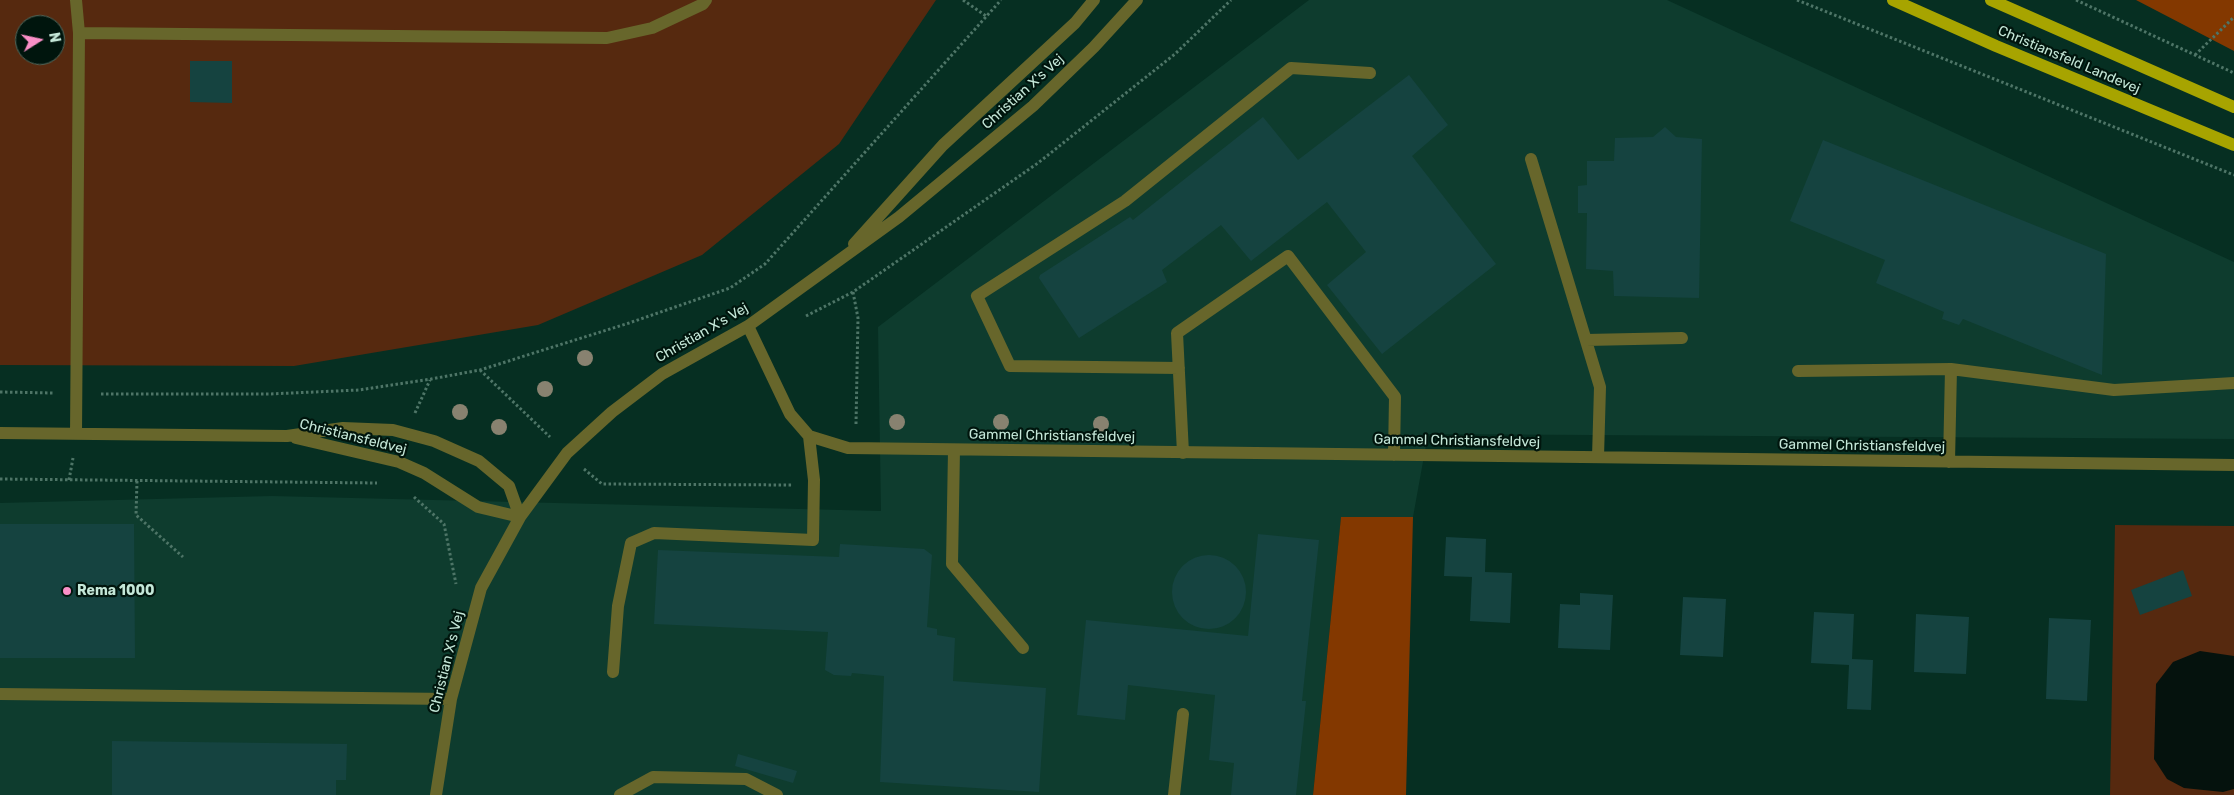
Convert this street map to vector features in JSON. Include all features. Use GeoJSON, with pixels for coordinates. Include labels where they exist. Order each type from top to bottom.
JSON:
{"type":"FeatureCollection","features":[{"type":"Feature","properties":{"kind":"main road","name":"Christiansfeld Landevej"},"geometry":{"type":"LineString","coordinates":[[1893,0],[1996,46],[2234,145]]}},
{"type":"Feature","properties":{"kind":"main road","name":"Christiansfeld Landevej"},"geometry":{"type":"LineString","coordinates":[[1991,0],[2234,107]]}},
{"type":"Feature","properties":{"kind":"street"},"geometry":{"type":"LineString","coordinates":[[76,0],[79,33],[76,434]]}},
{"type":"Feature","properties":{"kind":"street"},"geometry":{"type":"LineString","coordinates":[[79,33],[607,38],[652,28],[703,4],[706,0]]}},
{"type":"Feature","properties":{"kind":"street"},"geometry":{"type":"LineString","coordinates":[[836,264],[943,145],[1075,23],[1094,0]]}},
{"type":"Feature","properties":{"kind":"street","name":"Christian X's Vej"},"geometry":{"type":"LineString","coordinates":[[436,795],[451,699],[481,588],[520,516],[567,453],[612,412],[662,374],[748,326],[836,264],[922,199],[1025,112],[1094,47],[1137,0]]}},
{"type":"Feature","properties":{"kind":"street"},"geometry":{"type":"LineString","coordinates":[[1179,368],[1010,366],[977,296],[1125,200],[1291,68],[1370,73]]}},
{"type":"Feature","properties":{"kind":"street"},"geometry":{"type":"LineString","coordinates":[[1530,159],[1600,387],[1598,458]]}},
{"type":"Feature","properties":{"kind":"street"},"geometry":{"type":"LineString","coordinates":[[1183,453],[1177,333],[1288,256],[1395,397],[1394,455]]}},
{"type":"Feature","properties":{"kind":"street"},"geometry":{"type":"LineString","coordinates":[[613,672],[618,606],[631,543],[654,533],[813,540],[814,480],[809,436],[790,414],[748,326]]}},
{"type":"Feature","properties":{"kind":"street"},"geometry":{"type":"LineString","coordinates":[[1586,340],[1682,338]]}},
{"type":"Feature","properties":{"kind":"street"},"geometry":{"type":"LineString","coordinates":[[1949,462],[1950,369]]}},
{"type":"Feature","properties":{"kind":"street"},"geometry":{"type":"LineString","coordinates":[[1798,370],[1950,369],[2114,390],[2234,382]]}},
{"type":"Feature","properties":{"kind":"street","name":"Christiansfeldvej"},"geometry":{"type":"LineString","coordinates":[[0,433],[287,436],[343,428],[383,430],[434,441],[479,461],[509,486],[520,516]]}},
{"type":"Feature","properties":{"kind":"street","name":"Christiansfeldvej"},"geometry":{"type":"LineString","coordinates":[[287,436],[400,462],[424,474],[478,507],[520,516]]}},
{"type":"Feature","properties":{"kind":"street","name":"Gammel Christiansfeldvej"},"geometry":{"type":"LineString","coordinates":[[809,436],[848,448],[2234,465]]}},
{"type":"Feature","properties":{"kind":"street"},"geometry":{"type":"LineString","coordinates":[[954,450],[952,564],[1023,648]]}},
{"type":"Feature","properties":{"kind":"street"},"geometry":{"type":"LineString","coordinates":[[0,694],[451,699]]}},
{"type":"Feature","properties":{"kind":"street"},"geometry":{"type":"LineString","coordinates":[[1174,795],[1183,714]]}},
{"type":"Feature","properties":{"kind":"street"},"geometry":{"type":"LineString","coordinates":[[620,795],[653,777],[746,779],[777,795]]}},
{"type":"Feature","properties":{"kind":"path"},"geometry":{"type":"LineString","coordinates":[[963,0],[986,16]]}},
{"type":"Feature","properties":{"kind":"path"},"geometry":{"type":"LineString","coordinates":[[0,392],[269,394],[359,390],[480,370],[629,324],[730,288],[765,264],[1001,0]]}},
{"type":"Feature","properties":{"kind":"path"},"geometry":{"type":"LineString","coordinates":[[800,319],[853,292],[1038,163],[1175,54],[1231,0]]}},
{"type":"Feature","properties":{"kind":"path"},"geometry":{"type":"LineString","coordinates":[[1797,0],[2234,175]]}},
{"type":"Feature","properties":{"kind":"path"},"geometry":{"type":"LineString","coordinates":[[2076,0],[2234,73]]}},
{"type":"Feature","properties":{"kind":"path"},"geometry":{"type":"LineString","coordinates":[[2195,55],[2234,17]]}},
{"type":"Feature","properties":{"kind":"path"},"geometry":{"type":"LineString","coordinates":[[848,448],[857,421],[858,318],[853,292]]}},
{"type":"Feature","properties":{"kind":"path"},"geometry":{"type":"LineString","coordinates":[[480,370],[602,484],[809,485],[814,480]]}},
{"type":"Feature","properties":{"kind":"path"},"geometry":{"type":"LineString","coordinates":[[0,479],[383,483]]}},
{"type":"Feature","properties":{"kind":"path"},"geometry":{"type":"LineString","coordinates":[[137,480],[136,515],[183,557]]}},
{"type":"Feature","properties":{"kind":"path"},"geometry":{"type":"LineString","coordinates":[[409,492],[444,524],[457,589]]}},
{"type":"Feature","properties":{"kind":"shaded area"},"geometry":{"type":"Polygon","coordinates":[[[0,0],[936,0],[839,144],[702,255],[538,325],[294,366],[0,365],[0,0]]]}},
{"type":"Feature","properties":{"kind":"shaded area"},"geometry":{"type":"Polygon","coordinates":[[[1309,0],[1667,0],[2234,262],[2234,439],[1428,434],[1413,517],[1341,518],[1313,795],[0,795],[0,503],[272,496],[881,511],[878,327],[1309,0]]]}},
{"type":"Feature","properties":{"kind":"shaded area"},"geometry":{"type":"Polygon","coordinates":[[[2136,0],[2234,0],[2234,51],[2136,0]]]}},
{"type":"Feature","properties":{"kind":"shaded area"},"geometry":{"type":"Polygon","coordinates":[[[1341,517],[1413,517],[1406,795],[1313,795],[1341,517]]]}},
{"type":"Feature","properties":{"kind":"shaded area"},"geometry":{"type":"Polygon","coordinates":[[[2115,525],[2234,526],[2234,795],[2110,795],[2115,525]]]}},
{"type":"Feature","properties":{"kind":"shaded area"},"geometry":{"type":"Polygon","coordinates":[[[2200,651],[2234,656],[2234,789],[2223,792],[2184,788],[2167,779],[2154,759],[2156,684],[2173,662],[2200,651]]]}},
{"type":"Feature","properties":{"kind":"building"},"geometry":{"type":"Polygon","coordinates":[[[190,61],[232,61],[232,103],[190,102],[190,61]]]}},
{"type":"Feature","properties":{"kind":"building"},"geometry":{"type":"Polygon","coordinates":[[[1409,75],[1448,125],[1412,156],[1496,264],[1382,354],[1327,285],[1366,252],[1327,202],[1251,261],[1221,225],[1162,270],[1167,282],[1079,338],[1039,278],[1040,275],[1130,217],[1133,220],[1263,117],[1298,160],[1409,75]]]}},
{"type":"Feature","properties":{"kind":"building"},"geometry":{"type":"Polygon","coordinates":[[[1665,127],[1676,137],[1702,139],[1699,298],[1614,296],[1613,271],[1586,269],[1587,213],[1578,213],[1578,186],[1587,185],[1587,161],[1614,161],[1615,138],[1653,137],[1665,127]]]}},
{"type":"Feature","properties":{"kind":"building"},"geometry":{"type":"Polygon","coordinates":[[[1823,140],[2106,254],[2102,375],[1963,319],[1959,325],[1942,319],[1944,312],[1876,283],[1885,260],[1790,221],[1823,140]]]}},
{"type":"Feature","properties":{"kind":"building","name":"Rema 1000"},"geometry":{"type":"Polygon","coordinates":[[[0,524],[134,524],[135,658],[0,658],[0,524]]]}},
{"type":"Feature","properties":{"kind":"building"},"geometry":{"type":"Polygon","coordinates":[[[1258,534],[1319,540],[1302,701],[1306,701],[1296,795],[1231,795],[1234,763],[1209,760],[1215,695],[1128,685],[1125,720],[1077,715],[1086,620],[1248,636],[1258,534]]]}},
{"type":"Feature","properties":{"kind":"building"},"geometry":{"type":"Polygon","coordinates":[[[1446,537],[1486,539],[1485,572],[1512,573],[1510,623],[1470,621],[1472,577],[1444,576],[1446,537]]]}},
{"type":"Feature","properties":{"kind":"building"},"geometry":{"type":"Polygon","coordinates":[[[840,544],[924,549],[932,555],[927,627],[937,629],[937,635],[955,638],[953,681],[1046,688],[1039,792],[880,782],[884,676],[852,673],[851,676],[834,675],[825,670],[828,632],[654,624],[658,550],[839,557],[840,544]]]}},
{"type":"Feature","properties":{"kind":"building"},"geometry":{"type":"Polygon","coordinates":[[[1209,555],[1230,561],[1240,571],[1246,592],[1240,613],[1230,623],[1209,629],[1188,623],[1178,613],[1172,592],[1178,571],[1188,561],[1209,555]]]}},
{"type":"Feature","properties":{"kind":"building"},"geometry":{"type":"Polygon","coordinates":[[[2183,570],[2192,596],[2140,615],[2131,590],[2183,570]]]}},
{"type":"Feature","properties":{"kind":"building"},"geometry":{"type":"Polygon","coordinates":[[[1580,593],[1613,595],[1610,650],[1558,648],[1560,604],[1580,605],[1580,593]]]}},
{"type":"Feature","properties":{"kind":"building"},"geometry":{"type":"Polygon","coordinates":[[[1683,597],[1726,599],[1723,657],[1680,655],[1683,597]]]}},
{"type":"Feature","properties":{"kind":"building"},"geometry":{"type":"Polygon","coordinates":[[[1814,612],[1854,614],[1852,659],[1873,660],[1871,710],[1847,709],[1849,665],[1811,663],[1814,612]]]}},
{"type":"Feature","properties":{"kind":"building"},"geometry":{"type":"Polygon","coordinates":[[[1916,614],[1969,617],[1966,674],[1914,672],[1916,614]]]}},
{"type":"Feature","properties":{"kind":"building"},"geometry":{"type":"Polygon","coordinates":[[[2049,618],[2091,620],[2087,701],[2046,699],[2049,618]]]}},
{"type":"Feature","properties":{"kind":"building"},"geometry":{"type":"Polygon","coordinates":[[[112,741],[347,744],[346,780],[336,780],[336,795],[112,795],[112,741]]]}},
{"type":"Feature","properties":{"kind":"building"},"geometry":{"type":"Polygon","coordinates":[[[738,754],[797,771],[793,783],[735,766],[738,754]]]}},
{"type":"Feature","properties":{"kind":"place","name":"Rema 1000"},"geometry":{"type":"Point","coordinates":[67,591]}}]}
